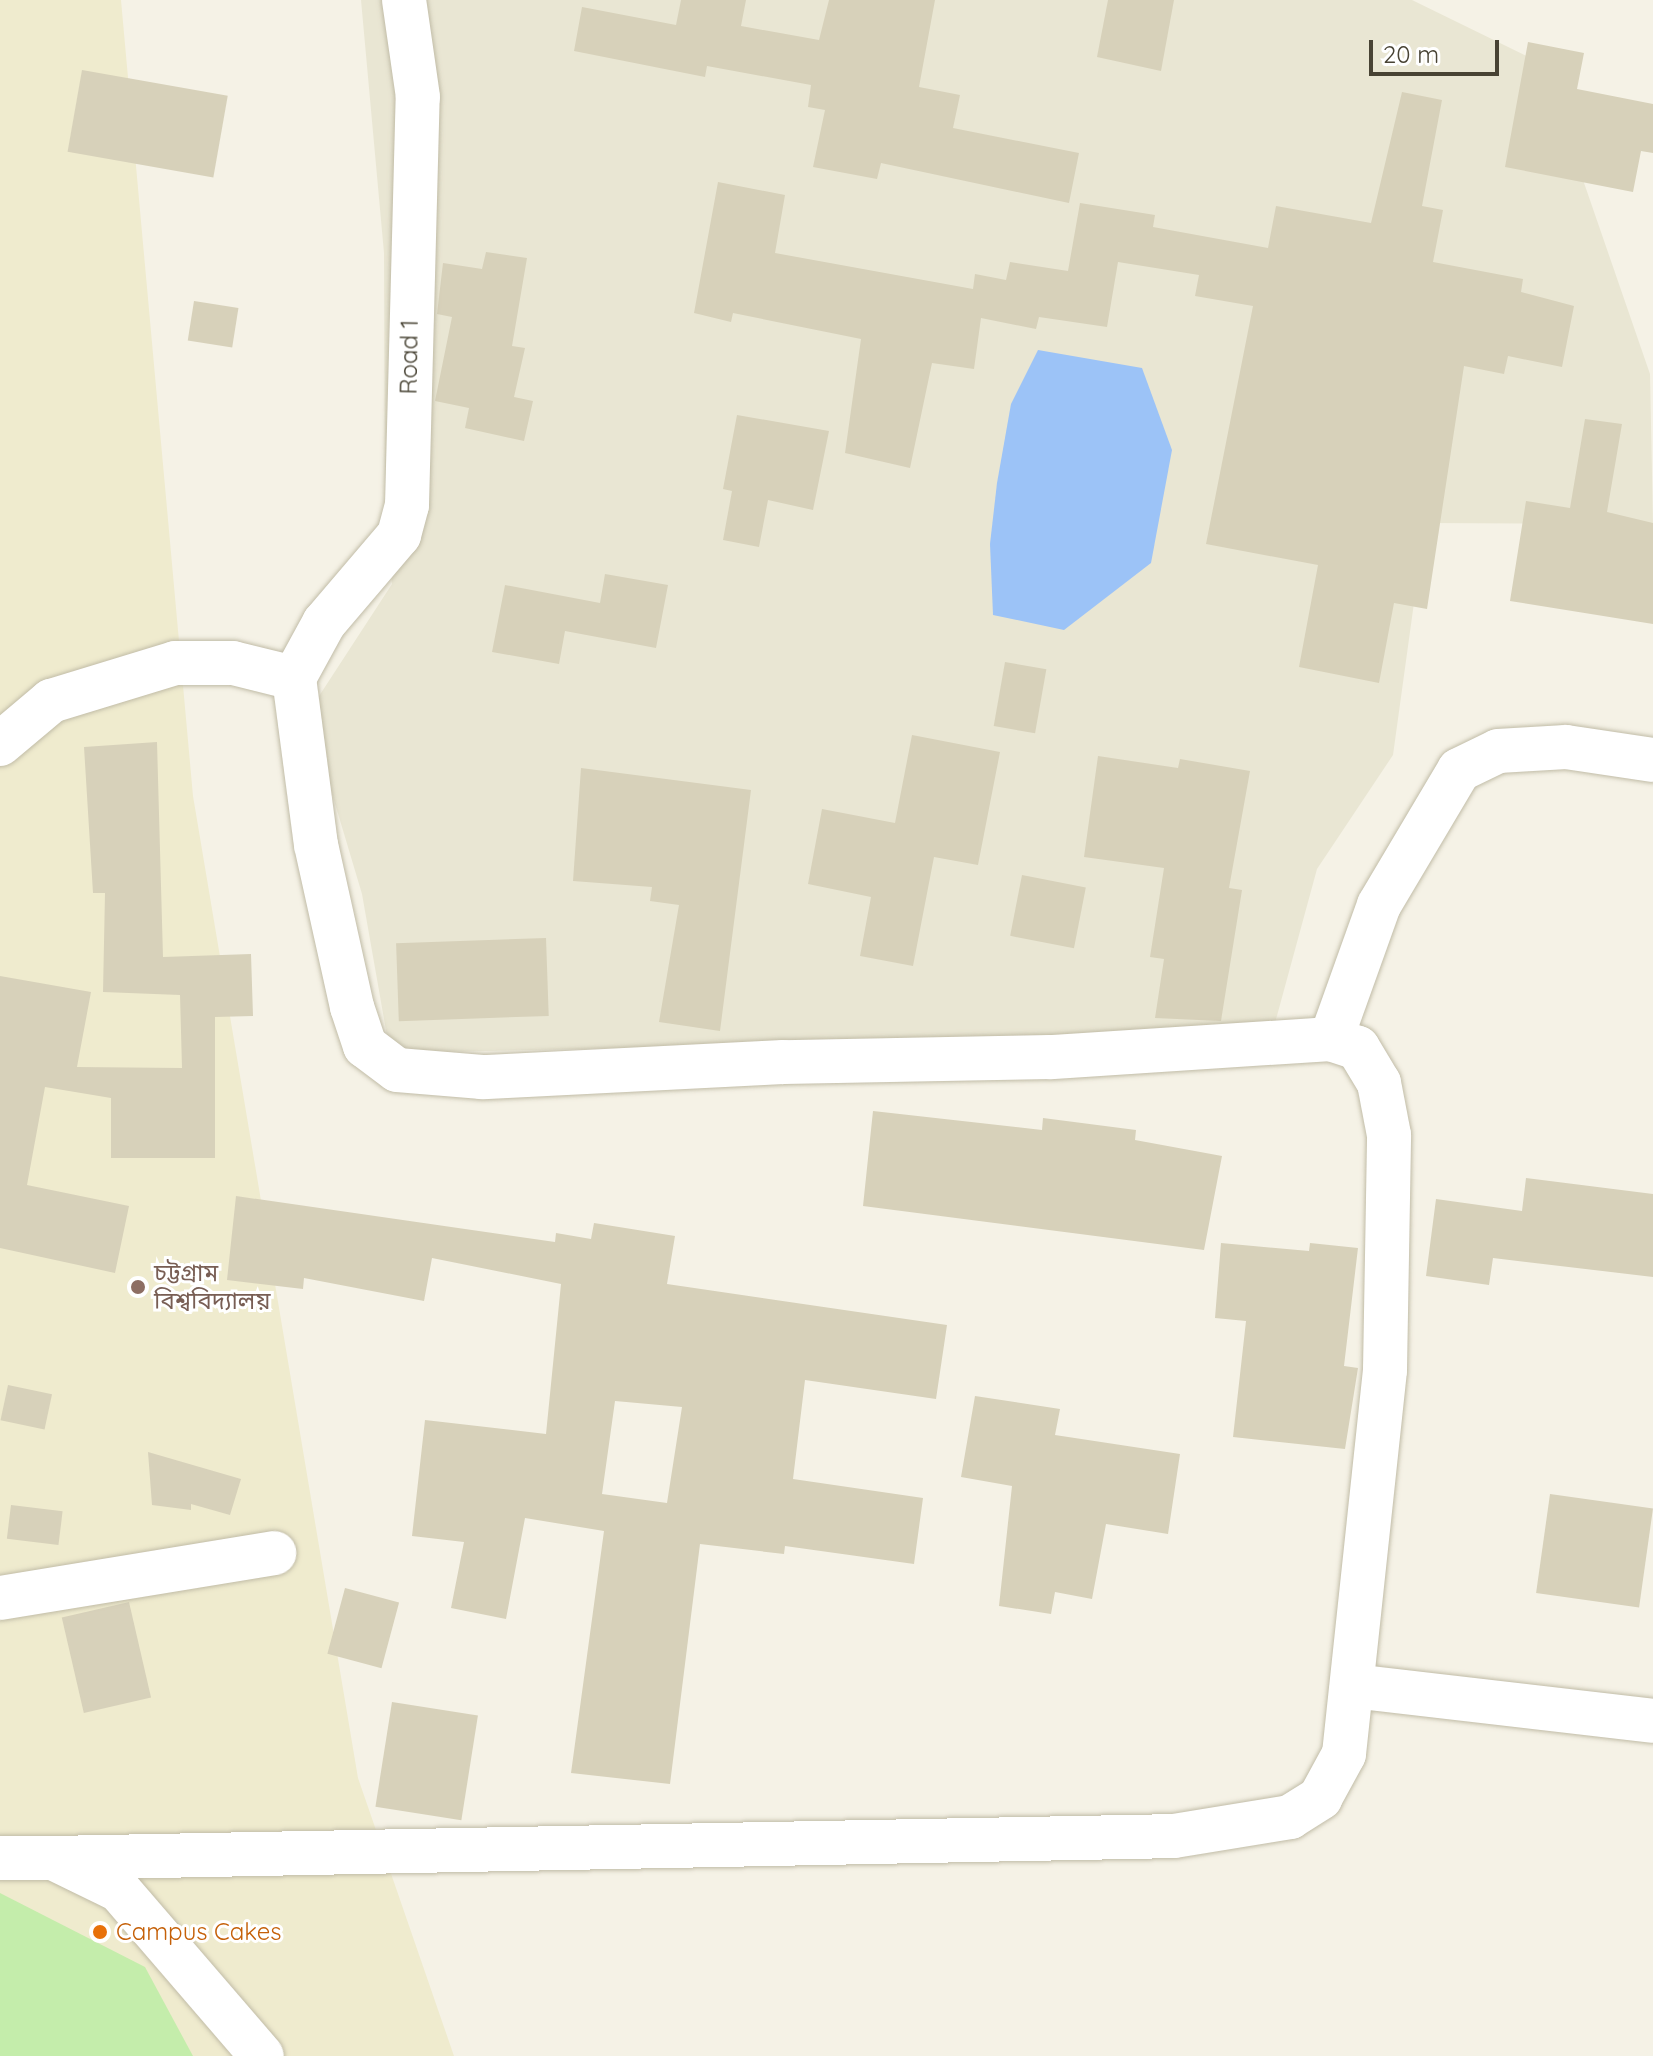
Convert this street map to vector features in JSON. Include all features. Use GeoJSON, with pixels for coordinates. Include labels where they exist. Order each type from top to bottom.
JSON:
{"type":"FeatureCollection","features":[{"type":"Feature","properties":{"kind":"street","name":"Road 1"},"geometry":{"type":"LineString","coordinates":[[294,678],[324,623],[399,535],[407,505],[418,97],[404,0]]}},
{"type":"Feature","properties":{"kind":"street"},"geometry":{"type":"LineString","coordinates":[[0,744],[51,701],[175,663],[233,663],[294,678],[316,845],[352,1007],[365,1046],[397,1070],[482,1077],[1050,1057],[1331,1039],[1358,1048],[1379,1083],[1389,1135],[1385,1370],[1344,1754],[1320,1798],[1290,1817],[1174,1836],[0,1858]]}},
{"type":"Feature","properties":{"kind":"street"},"geometry":{"type":"LineString","coordinates":[[1331,1039],[1379,905],[1459,770],[1498,751],[1566,747],[1653,760]]}},
{"type":"Feature","properties":{"kind":"street"},"geometry":{"type":"LineString","coordinates":[[0,1598],[274,1553]]}},
{"type":"Feature","properties":{"kind":"street"},"geometry":{"type":"LineString","coordinates":[[1352,1686],[1653,1721]]}},
{"type":"Feature","properties":{"kind":"street"},"geometry":{"type":"LineString","coordinates":[[53,1858],[119,1890],[262,2056]]}},
{"type":"Feature","properties":{"kind":"shaded area","name":"চট্টগ্রাম বিশ্ববিদ্যালয়"},"geometry":{"type":"Polygon","coordinates":[[[0,0],[121,0],[193,796],[358,1778],[454,2056],[0,2056],[0,0]]]}},
{"type":"Feature","properties":{"kind":"shaded area"},"geometry":{"type":"Polygon","coordinates":[[[361,0],[1412,0],[1543,64],[1650,374],[1653,524],[1425,523],[1393,755],[1317,869],[1272,1034],[390,1053],[362,894],[308,713],[392,584],[385,506],[384,253],[361,0]]]}},
{"type":"Feature","properties":{"kind":"green space"},"geometry":{"type":"Polygon","coordinates":[[[0,1893],[145,1967],[193,2056],[0,2056],[0,1893]]]}},
{"type":"Feature","properties":{"kind":"water"},"geometry":{"type":"Polygon","coordinates":[[[1038,350],[1142,368],[1172,450],[1151,563],[1064,630],[993,615],[990,544],[997,483],[1011,404],[1038,350]]]}},
{"type":"Feature","properties":{"kind":"building"},"geometry":{"type":"Polygon","coordinates":[[[681,0],[746,0],[741,26],[819,40],[829,0],[935,0],[919,87],[960,95],[953,128],[1079,153],[1069,203],[881,163],[877,179],[813,167],[825,110],[808,107],[811,85],[707,66],[705,77],[574,51],[582,7],[676,25],[681,0]]]}},
{"type":"Feature","properties":{"kind":"building"},"geometry":{"type":"Polygon","coordinates":[[[1108,0],[1174,0],[1161,71],[1097,57],[1108,0]]]}},
{"type":"Feature","properties":{"kind":"building"},"geometry":{"type":"Polygon","coordinates":[[[1528,42],[1584,53],[1577,89],[1653,104],[1653,153],[1641,151],[1633,192],[1505,167],[1528,42]]]}},
{"type":"Feature","properties":{"kind":"building"},"geometry":{"type":"Polygon","coordinates":[[[82,70],[228,96],[213,177],[68,152],[82,70]]]}},
{"type":"Feature","properties":{"kind":"building"},"geometry":{"type":"Polygon","coordinates":[[[1402,92],[1442,100],[1422,206],[1443,210],[1433,262],[1523,279],[1521,292],[1574,306],[1562,367],[1508,356],[1504,374],[1464,366],[1427,609],[1394,603],[1379,683],[1299,667],[1318,565],[1206,544],[1253,306],[1195,296],[1199,275],[1118,262],[1107,327],[1039,317],[1036,329],[981,318],[974,369],[932,363],[910,468],[845,453],[861,339],[733,313],[731,322],[694,313],[718,182],[785,195],[775,253],[973,289],[975,274],[1006,280],[1010,262],[1068,271],[1080,203],[1155,215],[1153,227],[1268,248],[1276,206],[1371,223],[1402,92]]]}},
{"type":"Feature","properties":{"kind":"building"},"geometry":{"type":"Polygon","coordinates":[[[486,252],[527,258],[512,346],[525,348],[514,397],[533,401],[524,441],[465,428],[469,408],[435,401],[452,317],[437,314],[443,263],[482,269],[486,252]]]}},
{"type":"Feature","properties":{"kind":"building"},"geometry":{"type":"Polygon","coordinates":[[[194,301],[238,308],[232,348],[188,341],[194,301]]]}},
{"type":"Feature","properties":{"kind":"building"},"geometry":{"type":"Polygon","coordinates":[[[737,415],[829,431],[813,510],[768,500],[759,547],[723,540],[732,491],[723,489],[737,415]]]}},
{"type":"Feature","properties":{"kind":"building"},"geometry":{"type":"Polygon","coordinates":[[[1585,419],[1622,424],[1607,512],[1653,523],[1653,624],[1510,601],[1526,501],[1570,508],[1585,419]]]}},
{"type":"Feature","properties":{"kind":"building"},"geometry":{"type":"Polygon","coordinates":[[[605,574],[668,585],[656,648],[565,631],[559,664],[492,652],[505,585],[600,603],[605,574]]]}},
{"type":"Feature","properties":{"kind":"building"},"geometry":{"type":"Polygon","coordinates":[[[1005,662],[1046,669],[1035,733],[994,726],[1005,662]]]}},
{"type":"Feature","properties":{"kind":"building"},"geometry":{"type":"Polygon","coordinates":[[[912,735],[1000,752],[978,865],[934,857],[913,966],[860,956],[871,897],[808,884],[822,809],[895,823],[912,735]]]}},
{"type":"Feature","properties":{"kind":"building"},"geometry":{"type":"Polygon","coordinates":[[[157,742],[163,957],[251,954],[253,1016],[215,1017],[215,1158],[111,1158],[111,1098],[45,1087],[27,1185],[129,1206],[115,1273],[0,1248],[0,976],[91,992],[77,1067],[182,1068],[180,995],[103,992],[105,893],[93,893],[84,747],[157,742]]]}},
{"type":"Feature","properties":{"kind":"building"},"geometry":{"type":"Polygon","coordinates":[[[1098,756],[1178,768],[1180,759],[1250,771],[1229,888],[1242,890],[1221,1021],[1155,1018],[1164,959],[1150,957],[1164,868],[1084,857],[1098,756]]]}},
{"type":"Feature","properties":{"kind":"building"},"geometry":{"type":"Polygon","coordinates":[[[581,768],[751,790],[720,1031],[659,1022],[679,905],[650,901],[652,887],[573,881],[581,768]]]}},
{"type":"Feature","properties":{"kind":"building"},"geometry":{"type":"Polygon","coordinates":[[[1022,875],[1086,887],[1074,948],[1010,936],[1022,875]]]}},
{"type":"Feature","properties":{"kind":"building"},"geometry":{"type":"Polygon","coordinates":[[[546,938],[549,1016],[399,1021],[396,943],[546,938]]]}},
{"type":"Feature","properties":{"kind":"building"},"geometry":{"type":"Polygon","coordinates":[[[873,1111],[1042,1130],[1043,1118],[1136,1130],[1135,1140],[1222,1156],[1204,1250],[863,1206],[873,1111]]]}},
{"type":"Feature","properties":{"kind":"building"},"geometry":{"type":"Polygon","coordinates":[[[1526,1178],[1653,1194],[1653,1277],[1493,1258],[1489,1285],[1426,1276],[1436,1199],[1522,1211],[1526,1178]]]}},
{"type":"Feature","properties":{"kind":"building"},"geometry":{"type":"Polygon","coordinates":[[[236,1196],[555,1242],[556,1233],[591,1239],[594,1223],[675,1236],[667,1284],[947,1325],[936,1399],[805,1380],[793,1479],[923,1498],[914,1564],[785,1546],[784,1554],[700,1544],[670,1784],[571,1773],[604,1531],[525,1518],[506,1619],[451,1608],[464,1542],[412,1536],[425,1420],[546,1434],[561,1284],[432,1258],[424,1301],[304,1278],[303,1289],[227,1280],[236,1196]],[[615,1401],[602,1494],[667,1503],[682,1407],[615,1401]]]}},
{"type":"Feature","properties":{"kind":"building"},"geometry":{"type":"Polygon","coordinates":[[[1221,1243],[1309,1251],[1310,1243],[1358,1248],[1344,1366],[1358,1368],[1345,1449],[1233,1437],[1246,1321],[1215,1318],[1221,1243]]]}},
{"type":"Feature","properties":{"kind":"building"},"geometry":{"type":"Polygon","coordinates":[[[8,1385],[52,1394],[45,1430],[1,1420],[8,1385]]]}},
{"type":"Feature","properties":{"kind":"building"},"geometry":{"type":"Polygon","coordinates":[[[975,1396],[1060,1409],[1055,1435],[1180,1454],[1168,1534],[1106,1524],[1092,1599],[1055,1592],[1051,1614],[999,1606],[1012,1486],[961,1477],[975,1396]]]}},
{"type":"Feature","properties":{"kind":"building"},"geometry":{"type":"Polygon","coordinates":[[[148,1452],[241,1479],[230,1515],[191,1504],[191,1510],[152,1505],[148,1452]]]}},
{"type":"Feature","properties":{"kind":"building"},"geometry":{"type":"Polygon","coordinates":[[[1550,1494],[1653,1508],[1639,1608],[1536,1593],[1550,1494]]]}},
{"type":"Feature","properties":{"kind":"building"},"geometry":{"type":"Polygon","coordinates":[[[11,1505],[63,1511],[58,1545],[7,1539],[11,1505]]]}},
{"type":"Feature","properties":{"kind":"building"},"geometry":{"type":"Polygon","coordinates":[[[345,1588],[399,1602],[381,1668],[327,1654],[345,1588]]]}},
{"type":"Feature","properties":{"kind":"building"},"geometry":{"type":"Polygon","coordinates":[[[129,1602],[151,1697],[84,1713],[62,1618],[129,1602]]]}},
{"type":"Feature","properties":{"kind":"building"},"geometry":{"type":"Polygon","coordinates":[[[392,1702],[478,1716],[461,1820],[375,1807],[392,1702]]]}},
{"type":"Feature","properties":{"kind":"place","name":"চট্টগ্রাম বিশ্ববিদ্যালয়"},"geometry":{"type":"Point","coordinates":[138,1287]}},
{"type":"Feature","properties":{"kind":"place","name":"Campus Cakes"},"geometry":{"type":"Point","coordinates":[100,1932]}}]}
